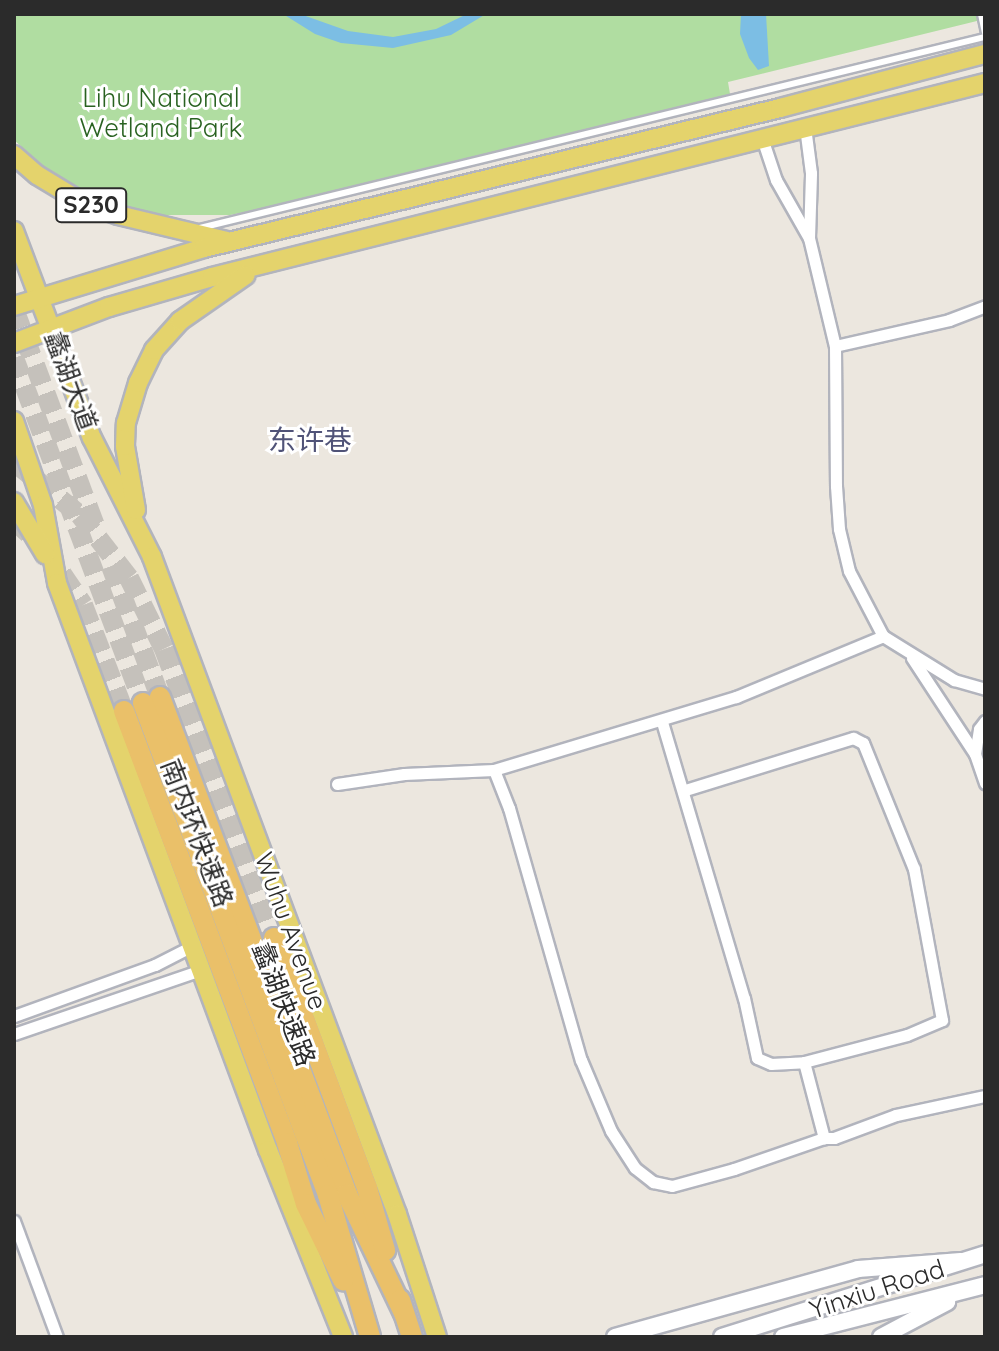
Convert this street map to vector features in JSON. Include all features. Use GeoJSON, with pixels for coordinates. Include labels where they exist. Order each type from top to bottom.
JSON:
{"type":"FeatureCollection","features":[{"type":"Feature","properties":{"kind":"highway","name":"蠡湖快速路"},"geometry":{"type":"LineString","coordinates":[[368,1332],[328,1195],[142,704],[347,1194],[404,1313]]}},
{"type":"Feature","properties":{"kind":"highway"},"geometry":{"type":"LineString","coordinates":[[274,938],[367,1188],[412,1337]]}},
{"type":"Feature","properties":{"kind":"main road"},"geometry":{"type":"LineString","coordinates":[[14,306],[230,241],[750,116],[985,54]]}},
{"type":"Feature","properties":{"kind":"main road"},"geometry":{"type":"LineString","coordinates":[[14,343],[109,307],[262,265],[985,83]]}},
{"type":"Feature","properties":{"kind":"main road","name":"S230"},"geometry":{"type":"LineString","coordinates":[[14,155],[37,175],[80,201],[118,215],[230,241]]}},
{"type":"Feature","properties":{"kind":"main road","name":"蠡湖大道"},"geometry":{"type":"LineString","coordinates":[[14,231],[105,469],[139,526]]}},
{"type":"Feature","properties":{"kind":"main road"},"geometry":{"type":"LineString","coordinates":[[139,526],[125,446],[126,423],[138,383],[154,350],[189,311],[262,265]]}},
{"type":"Feature","properties":{"kind":"main road"},"geometry":{"type":"LineString","coordinates":[[14,421],[43,505],[57,583]]}},
{"type":"Feature","properties":{"kind":"main road"},"geometry":{"type":"LineString","coordinates":[[14,502],[36,536],[57,583],[201,970],[343,1337]]}},
{"type":"Feature","properties":{"kind":"main road","name":"Wuhu Avenue"},"geometry":{"type":"LineString","coordinates":[[139,526],[397,1214],[437,1337]]}},
{"type":"Feature","properties":{"kind":"main road","name":"Yinxiu Road"},"geometry":{"type":"LineString","coordinates":[[722,1337],[985,1254]]}},
{"type":"Feature","properties":{"kind":"main road"},"geometry":{"type":"LineString","coordinates":[[615,1337],[858,1269],[961,1261]]}},
{"type":"Feature","properties":{"kind":"main road"},"geometry":{"type":"LineString","coordinates":[[881,1337],[977,1287]]}},
{"type":"Feature","properties":{"kind":"main road","name":"Yinxiu Road"},"geometry":{"type":"LineString","coordinates":[[783,1337],[977,1287]]}},
{"type":"Feature","properties":{"kind":"street"},"geometry":{"type":"LineString","coordinates":[[805,127],[811,173],[809,238],[835,346],[839,529],[849,571],[883,636],[954,680],[985,689]]}},
{"type":"Feature","properties":{"kind":"street"},"geometry":{"type":"LineString","coordinates":[[762,138],[776,180],[809,238]]}},
{"type":"Feature","properties":{"kind":"street"},"geometry":{"type":"LineString","coordinates":[[835,346],[949,320],[985,306]]}},
{"type":"Feature","properties":{"kind":"street"},"geometry":{"type":"LineString","coordinates":[[337,784],[404,774],[494,770],[662,722],[736,697],[883,636]]}},
{"type":"Feature","properties":{"kind":"street"},"geometry":{"type":"LineString","coordinates":[[908,653],[975,754],[985,783]]}},
{"type":"Feature","properties":{"kind":"street"},"geometry":{"type":"LineString","coordinates":[[975,754],[979,729],[985,721]]}},
{"type":"Feature","properties":{"kind":"street"},"geometry":{"type":"LineString","coordinates":[[662,722],[685,790],[689,815],[744,998],[757,1058],[771,1064],[804,1062],[907,1035],[942,1020],[914,869],[863,743],[853,738],[685,790]]}},
{"type":"Feature","properties":{"kind":"street"},"geometry":{"type":"LineString","coordinates":[[494,770],[509,808],[581,1060],[611,1131],[635,1168],[653,1182],[672,1186],[734,1169],[824,1138],[834,1138],[896,1115],[985,1096]]}},
{"type":"Feature","properties":{"kind":"street"},"geometry":{"type":"LineString","coordinates":[[14,1016],[155,965],[192,946]]}},
{"type":"Feature","properties":{"kind":"street"},"geometry":{"type":"LineString","coordinates":[[14,1034],[201,970]]}},
{"type":"Feature","properties":{"kind":"street"},"geometry":{"type":"LineString","coordinates":[[804,1062],[824,1138]]}},
{"type":"Feature","properties":{"kind":"street"},"geometry":{"type":"LineString","coordinates":[[14,1221],[57,1337]]}},
{"type":"Feature","properties":{"kind":"lane"},"geometry":{"type":"LineString","coordinates":[[179,230],[224,224],[985,35],[981,14]]}},
{"type":"Feature","properties":{"kind":"green space","name":"Lihu National Wetland Park"},"geometry":{"type":"Polygon","coordinates":[[[14,14],[985,14],[985,19],[728,82],[730,94],[436,173],[230,215],[145,215],[62,182],[14,140],[14,14]]]}},
{"type":"Feature","properties":{"kind":"water"},"geometry":{"type":"Polygon","coordinates":[[[283,14],[300,14],[348,31],[393,37],[436,29],[467,14],[486,14],[451,35],[393,48],[341,43],[315,34],[283,14]]]}},
{"type":"Feature","properties":{"kind":"water"},"geometry":{"type":"Polygon","coordinates":[[[741,14],[766,14],[769,66],[758,70],[749,58],[740,34],[741,14]]]}},
{"type":"Feature","properties":{"kind":"tunnel"},"geometry":{"type":"LineString","coordinates":[[14,309],[96,528]]}},
{"type":"Feature","properties":{"kind":"tunnel"},"geometry":{"type":"LineString","coordinates":[[14,358],[143,703]]}},
{"type":"Feature","properties":{"kind":"tunnel"},"geometry":{"type":"LineString","coordinates":[[14,462],[80,515],[129,578],[164,649],[274,938]]}},
{"type":"Feature","properties":{"kind":"tunnel"},"geometry":{"type":"LineString","coordinates":[[14,520],[45,549],[83,605],[124,711]]}},
{"type":"Feature","properties":{"kind":"tunnel"},"geometry":{"type":"LineString","coordinates":[[111,566],[160,697]]}},
{"type":"Feature","properties":{"kind":"district","name":"东许巷"},"geometry":{"type":"Point","coordinates":[310,440]}}]}
